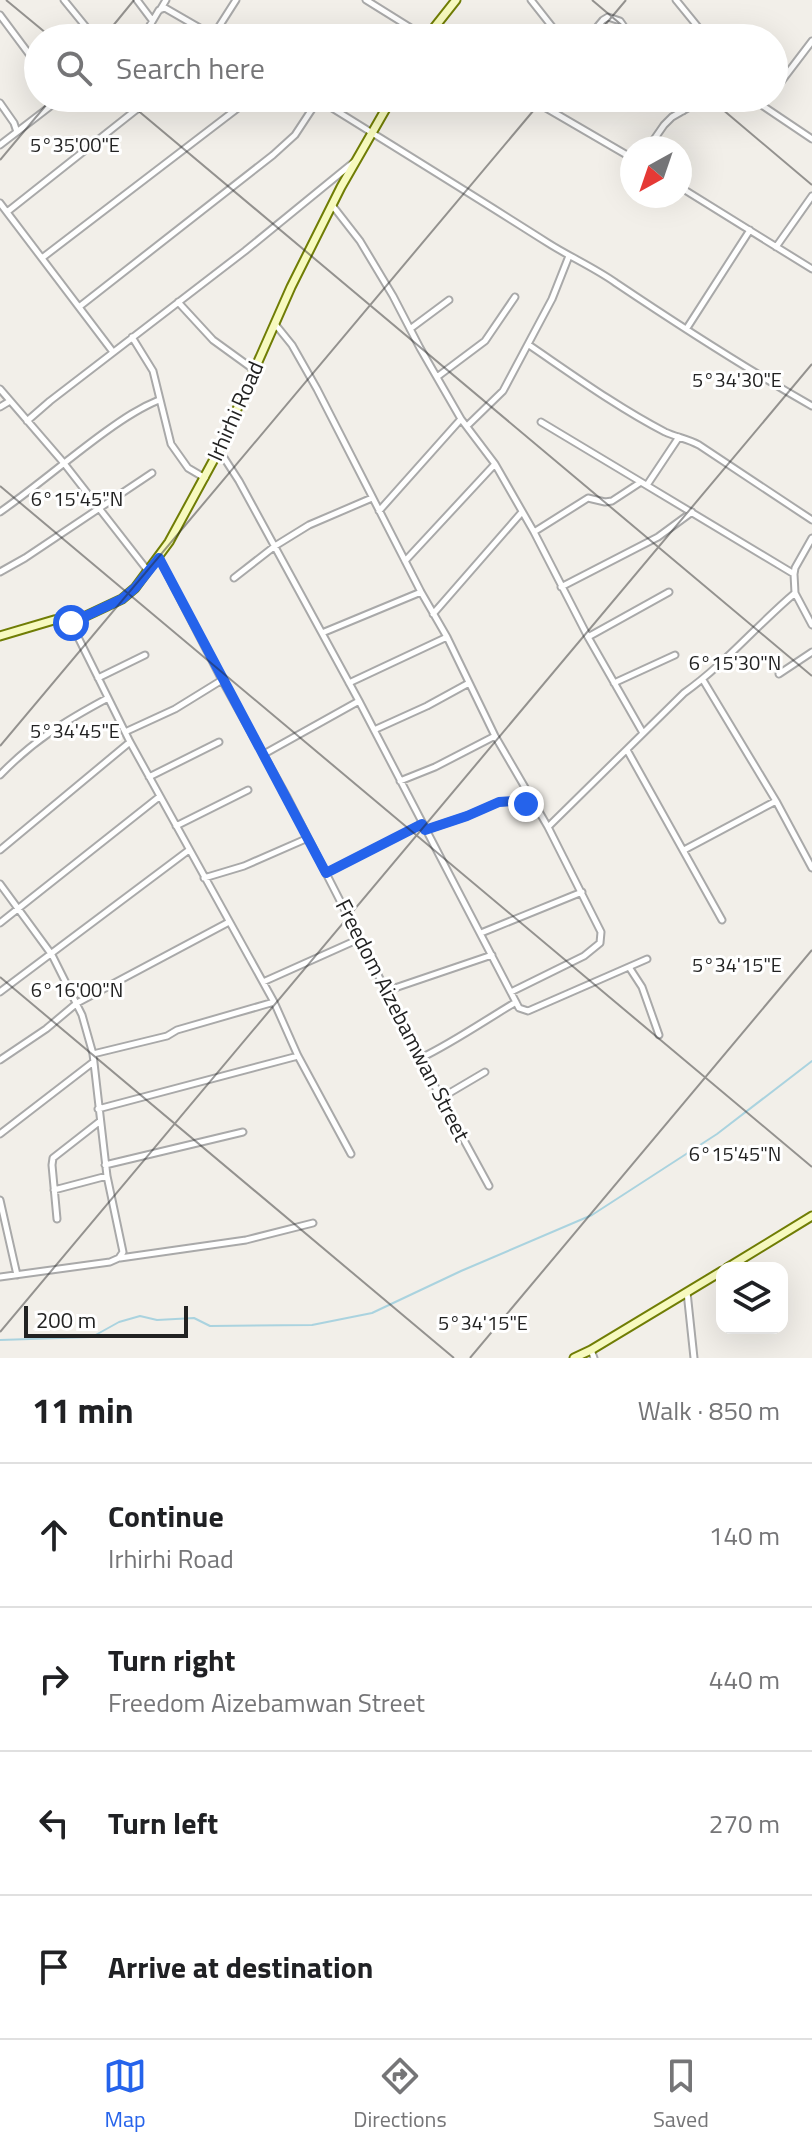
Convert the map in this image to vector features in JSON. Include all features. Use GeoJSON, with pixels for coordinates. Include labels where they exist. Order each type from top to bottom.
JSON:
{"type":"FeatureCollection","features":[{"type":"Feature","properties":{"kind":"street"},"geometry":{"type":"LineString","coordinates":[[64,0],[84,24]]}},
{"type":"Feature","properties":{"kind":"street"},"geometry":{"type":"LineString","coordinates":[[137,0],[152,20]]}},
{"type":"Feature","properties":{"kind":"street"},"geometry":{"type":"LineString","coordinates":[[150,24],[166,0]]}},
{"type":"Feature","properties":{"kind":"street"},"geometry":{"type":"LineString","coordinates":[[222,24],[236,0]]}},
{"type":"Feature","properties":{"kind":"street"},"geometry":{"type":"LineString","coordinates":[[366,0],[404,24]]}},
{"type":"Feature","properties":{"kind":"street"},"geometry":{"type":"LineString","coordinates":[[437,24],[456,0]]}},
{"type":"Feature","properties":{"kind":"street"},"geometry":{"type":"LineString","coordinates":[[531,0],[550,24]]}},
{"type":"Feature","properties":{"kind":"street"},"geometry":{"type":"LineString","coordinates":[[676,0],[696,24]]}},
{"type":"Feature","properties":{"kind":"street"},"geometry":{"type":"LineString","coordinates":[[159,10],[170,10],[193,24]]}},
{"type":"Feature","properties":{"kind":"street"},"geometry":{"type":"LineString","coordinates":[[0,15],[24,47]]}},
{"type":"Feature","properties":{"kind":"street"},"geometry":{"type":"LineString","coordinates":[[600,24],[608,17],[622,24]]}},
{"type":"Feature","properties":{"kind":"street"},"geometry":{"type":"LineString","coordinates":[[788,73],[812,41]]}},
{"type":"Feature","properties":{"kind":"street"},"geometry":{"type":"LineString","coordinates":[[0,103],[17,132]]}},
{"type":"Feature","properties":{"kind":"street"},"geometry":{"type":"LineString","coordinates":[[0,145],[43,112]]}},
{"type":"Feature","properties":{"kind":"street"},"geometry":{"type":"LineString","coordinates":[[7,212],[133,112]]}},
{"type":"Feature","properties":{"kind":"street"},"geometry":{"type":"LineString","coordinates":[[42,258],[233,112]]}},
{"type":"Feature","properties":{"kind":"street"},"geometry":{"type":"LineString","coordinates":[[79,307],[273,155],[295,135],[309,112]]}},
{"type":"Feature","properties":{"kind":"street"},"geometry":{"type":"LineString","coordinates":[[338,112],[812,406]]}},
{"type":"Feature","properties":{"kind":"street","name":"Irhirhi Road"},"geometry":{"type":"LineString","coordinates":[[0,636],[54,620],[71,623],[122,599],[159,558],[205,478],[253,369],[332,205],[384,112]]}},
{"type":"Feature","properties":{"kind":"street"},"geometry":{"type":"LineString","coordinates":[[558,112],[620,151]]}},
{"type":"Feature","properties":{"kind":"street"},"geometry":{"type":"LineString","coordinates":[[656,136],[664,125],[682,112]]}},
{"type":"Feature","properties":{"kind":"street"},"geometry":{"type":"LineString","coordinates":[[771,112],[812,139]]}},
{"type":"Feature","properties":{"kind":"street"},"geometry":{"type":"LineString","coordinates":[[27,421],[354,162]]}},
{"type":"Feature","properties":{"kind":"street"},"geometry":{"type":"LineString","coordinates":[[692,194],[812,269]]}},
{"type":"Feature","properties":{"kind":"street"},"geometry":{"type":"LineString","coordinates":[[776,247],[812,196]]}},
{"type":"Feature","properties":{"kind":"street"},"geometry":{"type":"LineString","coordinates":[[0,203],[113,352]]}},
{"type":"Feature","properties":{"kind":"street"},"geometry":{"type":"LineString","coordinates":[[332,205],[360,241],[461,419],[495,464],[643,733]]}},
{"type":"Feature","properties":{"kind":"street"},"geometry":{"type":"LineString","coordinates":[[687,328],[750,230]]}},
{"type":"Feature","properties":{"kind":"street"},"geometry":{"type":"LineString","coordinates":[[467,426],[503,391],[552,299],[569,256]]}},
{"type":"Feature","properties":{"kind":"street"},"geometry":{"type":"LineString","coordinates":[[437,377],[485,341],[515,297]]}},
{"type":"Feature","properties":{"kind":"street"},"geometry":{"type":"LineString","coordinates":[[410,329],[449,300]]}},
{"type":"Feature","properties":{"kind":"street"},"geometry":{"type":"LineString","coordinates":[[178,302],[213,340],[253,369]]}},
{"type":"Feature","properties":{"kind":"street"},"geometry":{"type":"LineString","coordinates":[[275,323],[292,345],[317,389],[447,637],[495,736],[548,827],[601,932],[600,943],[584,956],[511,992]]}},
{"type":"Feature","properties":{"kind":"street"},"geometry":{"type":"LineString","coordinates":[[132,337],[153,371],[171,444],[188,468],[205,478]]}},
{"type":"Feature","properties":{"kind":"street"},"geometry":{"type":"LineString","coordinates":[[529,345],[667,433],[699,445],[812,520]]}},
{"type":"Feature","properties":{"kind":"street"},"geometry":{"type":"LineString","coordinates":[[0,389],[63,462],[148,571]]}},
{"type":"Feature","properties":{"kind":"street"},"geometry":{"type":"LineString","coordinates":[[0,512],[139,407],[159,400]]}},
{"type":"Feature","properties":{"kind":"street"},"geometry":{"type":"LineString","coordinates":[[0,407],[10,401]]}},
{"type":"Feature","properties":{"kind":"street"},"geometry":{"type":"LineString","coordinates":[[379,511],[461,419]]}},
{"type":"Feature","properties":{"kind":"street"},"geometry":{"type":"LineString","coordinates":[[541,422],[794,574]]}},
{"type":"Feature","properties":{"kind":"street"},"geometry":{"type":"LineString","coordinates":[[534,532],[588,498],[612,501],[644,483],[679,437]]}},
{"type":"Feature","properties":{"kind":"street"},"geometry":{"type":"LineString","coordinates":[[219,450],[359,701],[522,1010],[528,1011],[647,959]]}},
{"type":"Feature","properties":{"kind":"street"},"geometry":{"type":"LineString","coordinates":[[405,561],[495,464]]}},
{"type":"Feature","properties":{"kind":"street"},"geometry":{"type":"LineString","coordinates":[[0,572],[152,473]]}},
{"type":"Feature","properties":{"kind":"street"},"geometry":{"type":"LineString","coordinates":[[234,578],[275,546],[309,525],[372,498]]}},
{"type":"Feature","properties":{"kind":"street"},"geometry":{"type":"LineString","coordinates":[[433,614],[522,512]]}},
{"type":"Feature","properties":{"kind":"street"},"geometry":{"type":"LineString","coordinates":[[561,587],[658,537],[692,512]]}},
{"type":"Feature","properties":{"kind":"street"},"geometry":{"type":"LineString","coordinates":[[812,538],[794,574],[795,593],[812,625]]}},
{"type":"Feature","properties":{"kind":"street","name":"Freedom Aizebamwan Street"},"geometry":{"type":"LineString","coordinates":[[159,558],[489,1186]]}},
{"type":"Feature","properties":{"kind":"street"},"geometry":{"type":"LineString","coordinates":[[322,633],[421,592]]}},
{"type":"Feature","properties":{"kind":"street"},"geometry":{"type":"LineString","coordinates":[[588,637],[669,592]]}},
{"type":"Feature","properties":{"kind":"street"},"geometry":{"type":"LineString","coordinates":[[548,827],[684,693],[703,680],[750,632],[795,593]]}},
{"type":"Feature","properties":{"kind":"street"},"geometry":{"type":"LineString","coordinates":[[71,623],[130,742],[274,1002],[298,1056],[351,1154]]}},
{"type":"Feature","properties":{"kind":"street"},"geometry":{"type":"LineString","coordinates":[[349,683],[447,637]]}},
{"type":"Feature","properties":{"kind":"street"},"geometry":{"type":"LineString","coordinates":[[779,674],[812,652]]}},
{"type":"Feature","properties":{"kind":"street"},"geometry":{"type":"LineString","coordinates":[[98,678],[145,655]]}},
{"type":"Feature","properties":{"kind":"street"},"geometry":{"type":"LineString","coordinates":[[614,683],[675,655]]}},
{"type":"Feature","properties":{"kind":"street"},"geometry":{"type":"LineString","coordinates":[[125,732],[175,709],[222,680]]}},
{"type":"Feature","properties":{"kind":"street"},"geometry":{"type":"LineString","coordinates":[[703,680],[776,801],[812,868]]}},
{"type":"Feature","properties":{"kind":"street"},"geometry":{"type":"LineString","coordinates":[[374,730],[469,683]]}},
{"type":"Feature","properties":{"kind":"street"},"geometry":{"type":"LineString","coordinates":[[0,775],[39,739],[108,698]]}},
{"type":"Feature","properties":{"kind":"street"},"geometry":{"type":"LineString","coordinates":[[264,754],[359,701]]}},
{"type":"Feature","properties":{"kind":"street"},"geometry":{"type":"LineString","coordinates":[[400,781],[495,736]]}},
{"type":"Feature","properties":{"kind":"street"},"geometry":{"type":"LineString","coordinates":[[0,850],[130,742]]}},
{"type":"Feature","properties":{"kind":"street"},"geometry":{"type":"LineString","coordinates":[[149,777],[219,742]]}},
{"type":"Feature","properties":{"kind":"street"},"geometry":{"type":"LineString","coordinates":[[627,750],[722,920]]}},
{"type":"Feature","properties":{"kind":"street"},"geometry":{"type":"LineString","coordinates":[[176,826],[248,790]]}},
{"type":"Feature","properties":{"kind":"street"},"geometry":{"type":"LineString","coordinates":[[0,923],[160,797]]}},
{"type":"Feature","properties":{"kind":"street"},"geometry":{"type":"LineString","coordinates":[[326,873],[423,827],[467,816],[499,802],[512,801],[536,807]]}},
{"type":"Feature","properties":{"kind":"street"},"geometry":{"type":"LineString","coordinates":[[684,850],[776,801]]}},
{"type":"Feature","properties":{"kind":"street"},"geometry":{"type":"LineString","coordinates":[[204,878],[244,866],[308,838]]}},
{"type":"Feature","properties":{"kind":"street"},"geometry":{"type":"LineString","coordinates":[[0,992],[189,850]]}},
{"type":"Feature","properties":{"kind":"street"},"geometry":{"type":"LineString","coordinates":[[0,884],[52,955],[82,1015],[93,1054],[105,1165],[123,1252],[119,1258]]}},
{"type":"Feature","properties":{"kind":"street"},"geometry":{"type":"LineString","coordinates":[[481,933],[582,892]]}},
{"type":"Feature","properties":{"kind":"street"},"geometry":{"type":"LineString","coordinates":[[0,1060],[46,1029],[77,1003],[229,922]]}},
{"type":"Feature","properties":{"kind":"street"},"geometry":{"type":"LineString","coordinates":[[263,982],[359,939]]}},
{"type":"Feature","properties":{"kind":"street"},"geometry":{"type":"LineString","coordinates":[[386,991],[492,955]]}},
{"type":"Feature","properties":{"kind":"street"},"geometry":{"type":"LineString","coordinates":[[629,967],[642,987],[659,1035]]}},
{"type":"Feature","properties":{"kind":"street"},"geometry":{"type":"LineString","coordinates":[[93,1054],[167,1036],[177,1030],[274,1002]]}},
{"type":"Feature","properties":{"kind":"street"},"geometry":{"type":"LineString","coordinates":[[421,1058],[447,1046],[516,1002]]}},
{"type":"Feature","properties":{"kind":"street"},"geometry":{"type":"LineString","coordinates":[[98,1109],[298,1056]]}},
{"type":"Feature","properties":{"kind":"street"},"geometry":{"type":"LineString","coordinates":[[0,1134],[93,1063]]}},
{"type":"Feature","properties":{"kind":"street"},"geometry":{"type":"LineString","coordinates":[[441,1098],[485,1072]]}},
{"type":"Feature","properties":{"kind":"street"},"geometry":{"type":"LineString","coordinates":[[57,1219],[53,1158],[100,1122]]}},
{"type":"Feature","properties":{"kind":"street"},"geometry":{"type":"LineString","coordinates":[[105,1165],[243,1132]]}},
{"type":"Feature","properties":{"kind":"street"},"geometry":{"type":"LineString","coordinates":[[54,1190],[107,1176]]}},
{"type":"Feature","properties":{"kind":"street"},"geometry":{"type":"LineString","coordinates":[[0,1200],[17,1275]]}},
{"type":"Feature","properties":{"kind":"street"},"geometry":{"type":"LineString","coordinates":[[737,1262],[812,1216]]}},
{"type":"Feature","properties":{"kind":"street"},"geometry":{"type":"LineString","coordinates":[[0,1277],[246,1240],[313,1223]]}},
{"type":"Feature","properties":{"kind":"street"},"geometry":{"type":"LineString","coordinates":[[574,1358],[592,1354],[716,1275]]}},
{"type":"Feature","properties":{"kind":"street"},"geometry":{"type":"LineString","coordinates":[[687,1292],[694,1358]]}},
{"type":"Feature","properties":{"kind":"waterway"},"geometry":{"type":"LineString","coordinates":[[0,1340],[92,1337],[119,1322],[140,1316],[157,1320],[194,1318],[210,1326],[312,1325],[372,1313],[592,1215],[717,1134],[812,1061]]}},
{"type":"Feature","properties":{"kind":"route"},"geometry":{"type":"LineString","coordinates":[[71,623],[122,599],[159,558],[326,873],[422,824],[425,830],[499,802],[526,804]]}}]}
